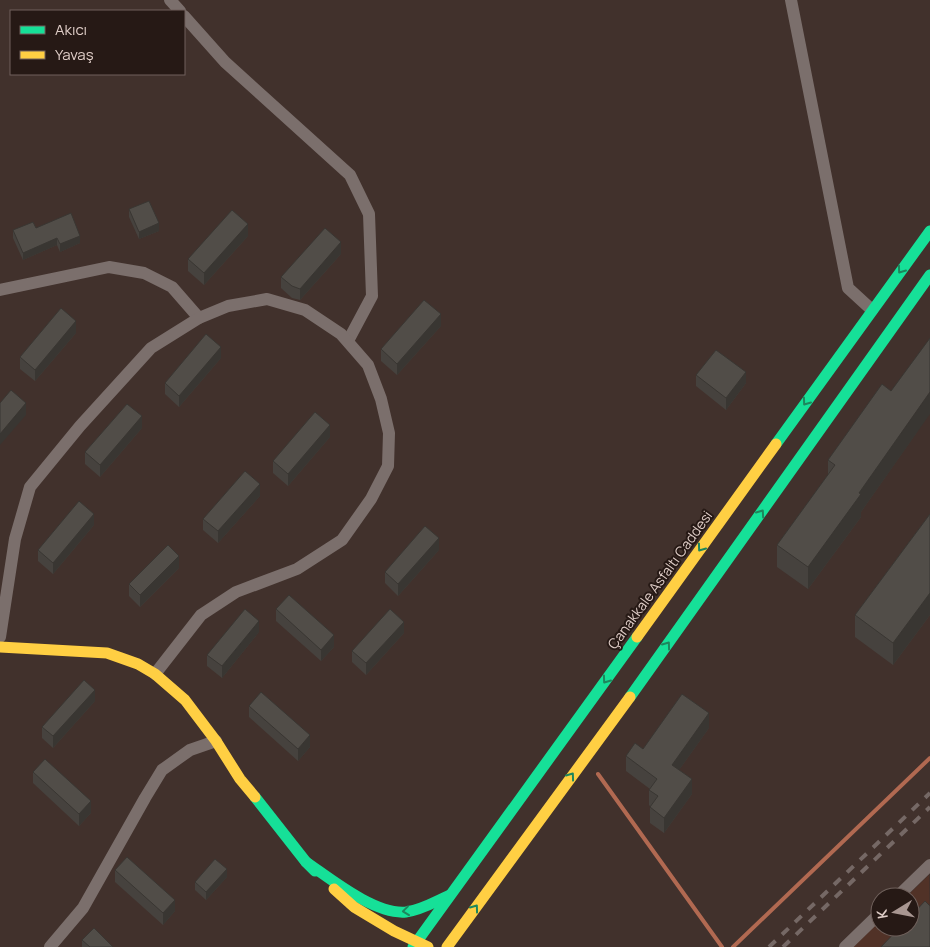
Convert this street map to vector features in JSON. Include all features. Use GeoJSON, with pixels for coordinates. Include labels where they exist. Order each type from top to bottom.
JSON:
{"type":"FeatureCollection","features":[{"type":"Feature","properties":{"kind":"main road","name":"Çanakkale Asfaltı Caddesi"},"geometry":{"type":"LineString","coordinates":[[419,945],[451,894],[930,231]]}},
{"type":"Feature","properties":{"kind":"main road"},"geometry":{"type":"LineString","coordinates":[[447,947],[669,643],[930,274]]}},
{"type":"Feature","properties":{"kind":"main road"},"geometry":{"type":"LineString","coordinates":[[0,647],[107,654],[138,664],[155,674],[185,700],[216,740],[240,780],[277,823],[306,862],[354,907],[419,945]]}},
{"type":"Feature","properties":{"kind":"main road"},"geometry":{"type":"LineString","coordinates":[[306,862],[370,903],[398,912],[417,910],[451,894]]}},
{"type":"Feature","properties":{"kind":"street"},"geometry":{"type":"LineString","coordinates":[[170,0],[179,10]]}},
{"type":"Feature","properties":{"kind":"street"},"geometry":{"type":"LineString","coordinates":[[791,0],[848,288],[872,310]]}},
{"type":"Feature","properties":{"kind":"street"},"geometry":{"type":"LineString","coordinates":[[185,17],[225,62],[350,175],[369,214],[372,296],[348,341]]}},
{"type":"Feature","properties":{"kind":"street"},"geometry":{"type":"LineString","coordinates":[[0,290],[109,267],[144,273],[172,287],[199,318]]}},
{"type":"Feature","properties":{"kind":"street"},"geometry":{"type":"LineString","coordinates":[[0,637],[15,539],[30,487],[80,426],[151,348],[199,318],[228,306],[266,299],[305,310],[342,334],[368,364],[381,399],[390,433],[388,466],[371,499],[342,540],[297,569],[236,592],[201,616],[155,674]]}},
{"type":"Feature","properties":{"kind":"street"},"geometry":{"type":"LineString","coordinates":[[50,947],[83,908],[144,798],[162,770],[190,750],[216,740]]}},
{"type":"Feature","properties":{"kind":"street"},"geometry":{"type":"LineString","coordinates":[[907,887],[930,865]]}},
{"type":"Feature","properties":{"kind":"street"},"geometry":{"type":"LineString","coordinates":[[844,947],[870,922]]}},
{"type":"Feature","properties":{"kind":"shaded area"},"geometry":{"type":"Polygon","coordinates":[[[929,875],[930,947],[853,947],[870,931],[870,937],[920,937],[920,887],[916,887],[929,875]]]}},
{"type":"Feature","properties":{"kind":"building"},"geometry":{"type":"Polygon","coordinates":[[[149,201],[159,223],[139,232],[129,209],[149,201]]]}},
{"type":"Feature","properties":{"kind":"building"},"geometry":{"type":"Polygon","coordinates":[[[232,210],[248,224],[204,273],[188,259],[232,210]]]}},
{"type":"Feature","properties":{"kind":"building"},"geometry":{"type":"Polygon","coordinates":[[[71,213],[80,236],[60,244],[57,238],[23,253],[13,230],[33,222],[36,228],[71,213]]]}},
{"type":"Feature","properties":{"kind":"building"},"geometry":{"type":"Polygon","coordinates":[[[325,228],[341,242],[300,289],[292,286],[281,277],[325,228]]]}},
{"type":"Feature","properties":{"kind":"building"},"geometry":{"type":"Polygon","coordinates":[[[424,300],[441,314],[397,364],[381,349],[424,300]]]}},
{"type":"Feature","properties":{"kind":"building"},"geometry":{"type":"Polygon","coordinates":[[[61,308],[76,321],[35,370],[20,357],[61,308]]]}},
{"type":"Feature","properties":{"kind":"building"},"geometry":{"type":"Polygon","coordinates":[[[206,334],[221,347],[179,396],[165,383],[206,334]]]}},
{"type":"Feature","properties":{"kind":"building"},"geometry":{"type":"Polygon","coordinates":[[[930,338],[930,392],[859,493],[861,494],[808,567],[777,545],[835,465],[828,460],[882,384],[891,391],[930,338]]]}},
{"type":"Feature","properties":{"kind":"building"},"geometry":{"type":"Polygon","coordinates":[[[716,350],[746,372],[726,398],[696,375],[716,350]]]}},
{"type":"Feature","properties":{"kind":"building"},"geometry":{"type":"Polygon","coordinates":[[[11,390],[26,403],[0,434],[0,403],[11,390]]]}},
{"type":"Feature","properties":{"kind":"building"},"geometry":{"type":"Polygon","coordinates":[[[127,404],[142,416],[100,465],[85,452],[127,404]]]}},
{"type":"Feature","properties":{"kind":"building"},"geometry":{"type":"Polygon","coordinates":[[[315,412],[330,425],[288,474],[273,461],[315,412]]]}},
{"type":"Feature","properties":{"kind":"building"},"geometry":{"type":"Polygon","coordinates":[[[245,471],[260,484],[218,531],[203,519],[245,471]]]}},
{"type":"Feature","properties":{"kind":"building"},"geometry":{"type":"Polygon","coordinates":[[[79,501],[94,514],[53,563],[38,550],[79,501]]]}},
{"type":"Feature","properties":{"kind":"building"},"geometry":{"type":"Polygon","coordinates":[[[930,514],[930,593],[893,643],[855,615],[930,514]]]}},
{"type":"Feature","properties":{"kind":"building"},"geometry":{"type":"Polygon","coordinates":[[[425,526],[439,538],[398,584],[385,572],[425,526]]]}},
{"type":"Feature","properties":{"kind":"building"},"geometry":{"type":"Polygon","coordinates":[[[168,545],[179,556],[140,595],[129,584],[168,545]]]}},
{"type":"Feature","properties":{"kind":"building"},"geometry":{"type":"Polygon","coordinates":[[[289,595],[334,635],[321,650],[276,609],[289,595]]]}},
{"type":"Feature","properties":{"kind":"building"},"geometry":{"type":"Polygon","coordinates":[[[245,609],[259,621],[222,666],[207,655],[245,609]]]}},
{"type":"Feature","properties":{"kind":"building"},"geometry":{"type":"Polygon","coordinates":[[[390,609],[404,622],[366,663],[352,651],[390,609]]]}},
{"type":"Feature","properties":{"kind":"building"},"geometry":{"type":"Polygon","coordinates":[[[84,680],[95,690],[53,736],[42,727],[84,680]]]}},
{"type":"Feature","properties":{"kind":"building"},"geometry":{"type":"Polygon","coordinates":[[[261,692],[310,735],[298,749],[249,706],[261,692]]]}},
{"type":"Feature","properties":{"kind":"building"},"geometry":{"type":"Polygon","coordinates":[[[682,694],[709,713],[672,765],[692,779],[664,818],[650,807],[658,796],[649,790],[657,779],[626,756],[635,743],[643,749],[682,694]]]}},
{"type":"Feature","properties":{"kind":"building"},"geometry":{"type":"Polygon","coordinates":[[[45,759],[91,801],[79,814],[33,772],[45,759]]]}},
{"type":"Feature","properties":{"kind":"building"},"geometry":{"type":"Polygon","coordinates":[[[127,857],[175,900],[163,913],[115,870],[127,857]]]}},
{"type":"Feature","properties":{"kind":"building"},"geometry":{"type":"Polygon","coordinates":[[[215,859],[227,869],[206,892],[195,882],[215,859]]]}},
{"type":"Feature","properties":{"kind":"building"},"geometry":{"type":"Polygon","coordinates":[[[925,901],[930,906],[930,947],[881,947],[890,937],[920,937],[920,906],[925,901]]]}},
{"type":"Feature","properties":{"kind":"building"},"geometry":{"type":"Polygon","coordinates":[[[94,928],[113,947],[90,947],[82,940],[94,928]]]}},
{"type":"Feature","properties":{"kind":"waterway"},"geometry":{"type":"LineString","coordinates":[[733,947],[930,758]]}},
{"type":"Feature","properties":{"kind":"waterway"},"geometry":{"type":"LineString","coordinates":[[598,774],[722,947]]}},
{"type":"Feature","properties":{"kind":"railway"},"geometry":{"type":"LineString","coordinates":[[769,947],[930,793]]}},
{"type":"Feature","properties":{"kind":"railway"},"geometry":{"type":"LineString","coordinates":[[783,947],[930,807]]}},
{"type":"Feature","properties":{"kind":"traffic: fast"},"geometry":{"type":"LineString","coordinates":[[776,444],[930,231]]}},
{"type":"Feature","properties":{"kind":"traffic: fast"},"geometry":{"type":"LineString","coordinates":[[630,697],[930,275]]}},
{"type":"Feature","properties":{"kind":"traffic: fast"},"geometry":{"type":"LineString","coordinates":[[413,947],[637,637]]}},
{"type":"Feature","properties":{"kind":"traffic: fast"},"geometry":{"type":"LineString","coordinates":[[255,797],[315,871]]}},
{"type":"Feature","properties":{"kind":"traffic: fast"},"geometry":{"type":"LineString","coordinates":[[306,862],[354,895],[381,908],[394,911],[406,912],[418,909],[450,895]]}},
{"type":"Feature","properties":{"kind":"traffic: slow"},"geometry":{"type":"LineString","coordinates":[[637,637],[776,444]]}},
{"type":"Feature","properties":{"kind":"traffic: slow"},"geometry":{"type":"LineString","coordinates":[[0,647],[107,653],[138,664],[155,674],[185,700],[216,741],[240,779],[255,797]]}},
{"type":"Feature","properties":{"kind":"traffic: slow"},"geometry":{"type":"LineString","coordinates":[[447,947],[630,697]]}},
{"type":"Feature","properties":{"kind":"traffic: slow"},"geometry":{"type":"LineString","coordinates":[[334,889],[354,907],[394,931],[428,947]]}}]}
